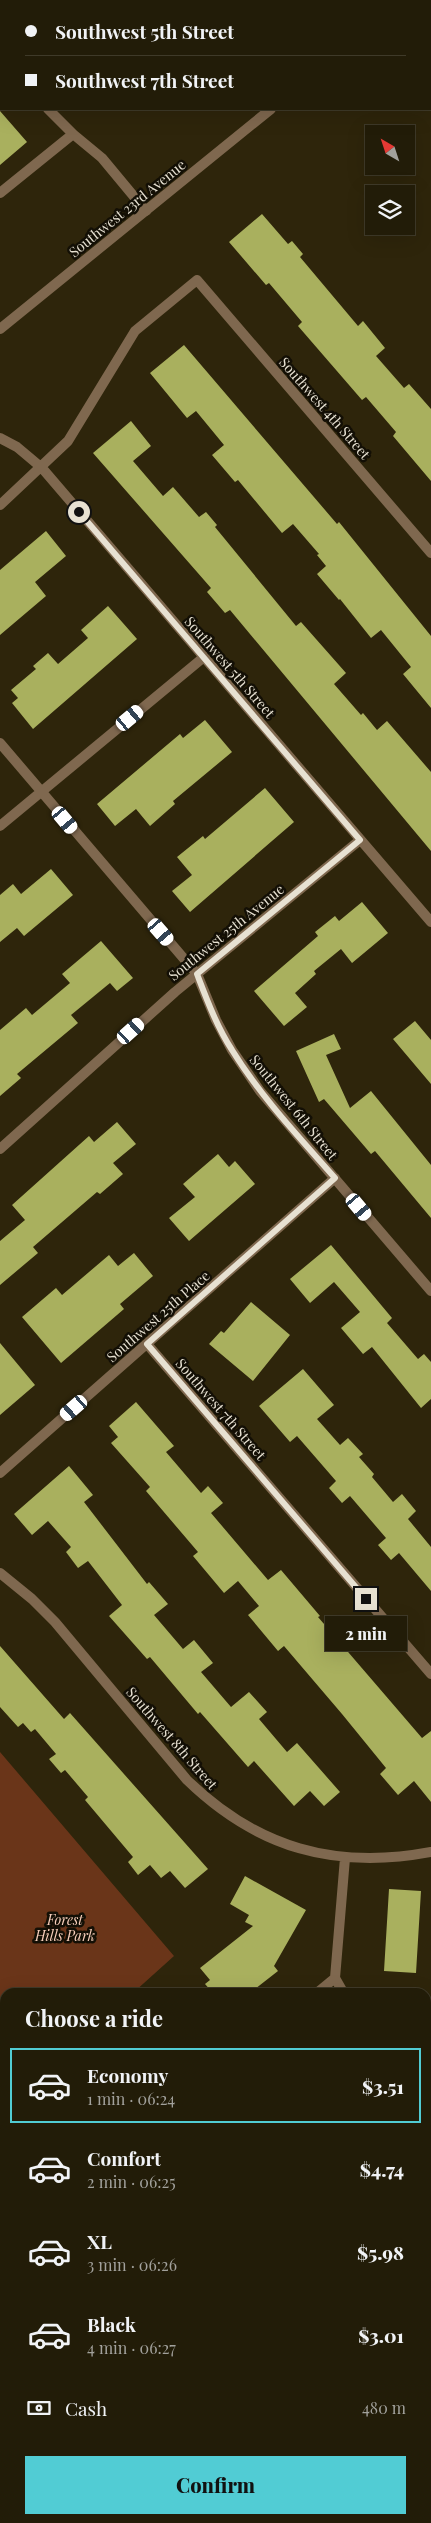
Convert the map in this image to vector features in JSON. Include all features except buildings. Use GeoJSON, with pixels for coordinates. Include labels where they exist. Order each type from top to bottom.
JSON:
{"type":"FeatureCollection","features":[{"type":"Feature","properties":{"kind":"street"},"geometry":{"type":"LineString","coordinates":[[49,110],[73,134],[102,158],[146,211]]}},
{"type":"Feature","properties":{"kind":"street","name":"Southwest 23rd Avenue"},"geometry":{"type":"LineString","coordinates":[[0,329],[270,110]]}},
{"type":"Feature","properties":{"kind":"street"},"geometry":{"type":"LineString","coordinates":[[0,194],[73,134]]}},
{"type":"Feature","properties":{"kind":"street","name":"Southwest 4th Street"},"geometry":{"type":"LineString","coordinates":[[42,468],[68,441],[135,332],[197,280],[431,553]]}},
{"type":"Feature","properties":{"kind":"street","name":"Southwest 5th Street"},"geometry":{"type":"LineString","coordinates":[[0,438],[17,447],[42,468],[431,922]]}},
{"type":"Feature","properties":{"kind":"street"},"geometry":{"type":"LineString","coordinates":[[0,505],[42,468]]}},
{"type":"Feature","properties":{"kind":"street"},"geometry":{"type":"LineString","coordinates":[[0,826],[204,657]]}},
{"type":"Feature","properties":{"kind":"street","name":"Southwest 6th Street"},"geometry":{"type":"LineString","coordinates":[[0,743],[197,974],[216,1020],[232,1050],[260,1091],[431,1291]]}},
{"type":"Feature","properties":{"kind":"street","name":"Southwest 25th Avenue"},"geometry":{"type":"LineString","coordinates":[[0,1149],[197,974],[360,840]]}},
{"type":"Feature","properties":{"kind":"street","name":"Southwest 25th Place"},"geometry":{"type":"LineString","coordinates":[[0,1473],[335,1178]]}},
{"type":"Feature","properties":{"kind":"street","name":"Southwest 7th Street"},"geometry":{"type":"LineString","coordinates":[[147,1344],[431,1674]]}},
{"type":"Feature","properties":{"kind":"street","name":"Southwest 8th Street"},"geometry":{"type":"LineString","coordinates":[[0,1573],[32,1599],[55,1622],[187,1780],[233,1819],[263,1836],[295,1848],[345,1858],[397,1858],[431,1852]]}},
{"type":"Feature","properties":{"kind":"street"},"geometry":{"type":"LineString","coordinates":[[341,1988],[335,1978],[345,1858]]}},
{"type":"Feature","properties":{"kind":"street"},"geometry":{"type":"LineString","coordinates":[[323,1988],[335,1978]]}},
{"type":"Feature","properties":{"kind":"green space","name":"Forest Hills Park"},"geometry":{"type":"Polygon","coordinates":[[[0,1752],[174,1956],[138,1988],[0,1988],[0,1752]]]}},
{"type":"Feature","properties":{"kind":"route"},"geometry":{"type":"LineString","coordinates":[[79,512],[360,840],[197,974],[216,1020],[232,1050],[260,1091],[335,1178],[147,1344],[366,1599]]}}]}
